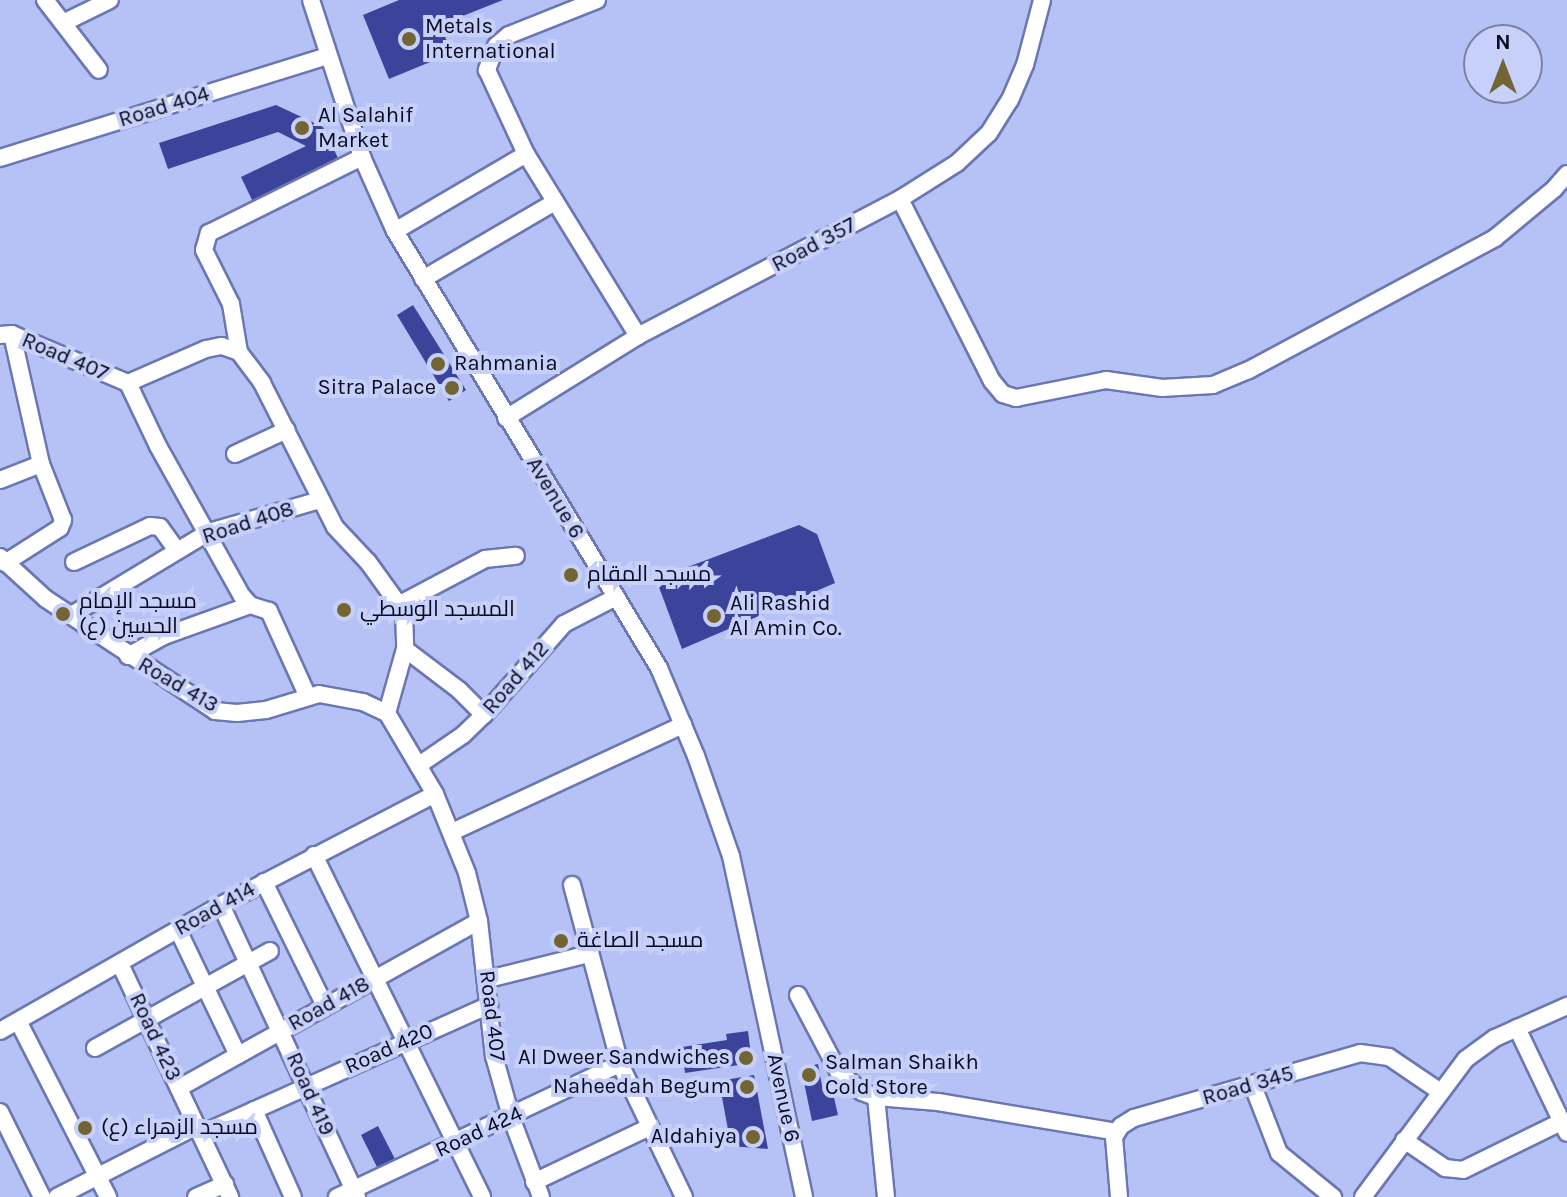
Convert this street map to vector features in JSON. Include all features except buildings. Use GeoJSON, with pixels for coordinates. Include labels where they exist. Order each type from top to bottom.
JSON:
{"type":"FeatureCollection","features":[{"type":"Feature","properties":{"kind":"street"},"geometry":{"type":"LineString","coordinates":[[45,0],[99,70]]}},
{"type":"Feature","properties":{"kind":"street"},"geometry":{"type":"LineString","coordinates":[[63,23],[110,0]]}},
{"type":"Feature","properties":{"kind":"street","name":"Avenue 6"},"geometry":{"type":"LineString","coordinates":[[311,0],[362,157],[395,231],[659,668],[683,725],[731,856],[804,1197]]}},
{"type":"Feature","properties":{"kind":"street"},"geometry":{"type":"LineString","coordinates":[[597,0],[509,35],[496,46],[487,70],[526,154],[638,336]]}},
{"type":"Feature","properties":{"kind":"street","name":"Road 357"},"geometry":{"type":"LineString","coordinates":[[506,418],[638,336],[900,199],[957,163],[989,133],[1010,100],[1025,65],[1042,0]]}},
{"type":"Feature","properties":{"kind":"street","name":"Road 404"},"geometry":{"type":"LineString","coordinates":[[0,158],[328,56]]}},
{"type":"Feature","properties":{"kind":"street"},"geometry":{"type":"LineString","coordinates":[[395,231],[526,154]]}},
{"type":"Feature","properties":{"kind":"street"},"geometry":{"type":"LineString","coordinates":[[362,157],[209,233],[204,250],[235,315],[239,352],[262,383],[320,500],[335,527],[404,612],[405,649],[387,713],[435,794]]}},
{"type":"Feature","properties":{"kind":"street"},"geometry":{"type":"LineString","coordinates":[[900,199],[992,381],[1003,394],[1016,398],[1106,380],[1162,388],[1213,385],[1249,370],[1495,238],[1554,189],[1567,174]]}},
{"type":"Feature","properties":{"kind":"street"},"geometry":{"type":"LineString","coordinates":[[423,279],[555,202]]}},
{"type":"Feature","properties":{"kind":"street"},"geometry":{"type":"LineString","coordinates":[[3,560],[63,524],[41,464],[6,335]]}},
{"type":"Feature","properties":{"kind":"street","name":"Road 407"},"geometry":{"type":"LineString","coordinates":[[6,335],[128,383]]}},
{"type":"Feature","properties":{"kind":"street"},"geometry":{"type":"LineString","coordinates":[[239,352],[222,346],[206,349],[128,383],[158,446],[250,605]]}},
{"type":"Feature","properties":{"kind":"street"},"geometry":{"type":"LineString","coordinates":[[235,454],[287,430]]}},
{"type":"Feature","properties":{"kind":"street"},"geometry":{"type":"LineString","coordinates":[[0,480],[41,464]]}},
{"type":"Feature","properties":{"kind":"street","name":"Road 408"},"geometry":{"type":"LineString","coordinates":[[73,614],[209,532],[320,500]]}},
{"type":"Feature","properties":{"kind":"street","name":"Road 408"},"geometry":{"type":"LineString","coordinates":[[74,562],[150,526],[160,527],[177,550]]}},
{"type":"Feature","properties":{"kind":"street"},"geometry":{"type":"LineString","coordinates":[[400,604],[485,559],[516,556]]}},
{"type":"Feature","properties":{"kind":"street","name":"Road 413"},"geometry":{"type":"LineString","coordinates":[[3,560],[46,599],[73,614],[128,656],[215,711],[237,713],[266,710],[308,697],[341,696],[387,713]]}},
{"type":"Feature","properties":{"kind":"street","name":"Road 412"},"geometry":{"type":"LineString","coordinates":[[419,765],[463,735],[484,715],[564,624],[616,597]]}},
{"type":"Feature","properties":{"kind":"street"},"geometry":{"type":"LineString","coordinates":[[128,656],[164,636],[250,605],[269,611],[308,697]]}},
{"type":"Feature","properties":{"kind":"street"},"geometry":{"type":"LineString","coordinates":[[405,649],[451,683],[484,715]]}},
{"type":"Feature","properties":{"kind":"street"},"geometry":{"type":"LineString","coordinates":[[452,832],[683,725]]}},
{"type":"Feature","properties":{"kind":"street","name":"Road 407"},"geometry":{"type":"LineString","coordinates":[[435,794],[467,873],[479,921],[488,979],[494,1056],[511,1117],[538,1189]]}},
{"type":"Feature","properties":{"kind":"street","name":"Road 414"},"geometry":{"type":"LineString","coordinates":[[0,1031],[221,905],[435,794]]}},
{"type":"Feature","properties":{"kind":"street"},"geometry":{"type":"LineString","coordinates":[[314,855],[482,1197]]}},
{"type":"Feature","properties":{"kind":"street"},"geometry":{"type":"LineString","coordinates":[[264,882],[325,1006]]}},
{"type":"Feature","properties":{"kind":"street"},"geometry":{"type":"LineString","coordinates":[[572,885],[620,1064],[678,1195]]}},
{"type":"Feature","properties":{"kind":"street","name":"Road 419"},"geometry":{"type":"LineString","coordinates":[[221,905],[307,1086],[349,1195]]}},
{"type":"Feature","properties":{"kind":"street","name":"Road 418"},"geometry":{"type":"LineString","coordinates":[[179,1088],[479,921]]}},
{"type":"Feature","properties":{"kind":"street"},"geometry":{"type":"LineString","coordinates":[[178,930],[238,1055]]}},
{"type":"Feature","properties":{"kind":"street"},"geometry":{"type":"LineString","coordinates":[[95,1048],[270,951]]}},
{"type":"Feature","properties":{"kind":"street"},"geometry":{"type":"LineString","coordinates":[[488,979],[589,954]]}},
{"type":"Feature","properties":{"kind":"street","name":"Road 423"},"geometry":{"type":"LineString","coordinates":[[120,964],[228,1191]]}},
{"type":"Feature","properties":{"kind":"street"},"geometry":{"type":"LineString","coordinates":[[798,995],[838,1071],[862,1092],[876,1097],[938,1102],[1117,1132],[1114,1149],[1119,1197]]}},
{"type":"Feature","properties":{"kind":"street","name":"Road 420"},"geometry":{"type":"LineString","coordinates":[[57,1197],[199,1130],[254,1110],[406,1039],[490,1005]]}},
{"type":"Feature","properties":{"kind":"street"},"geometry":{"type":"LineString","coordinates":[[1363,1197],[1439,1091],[1475,1051],[1567,1006]]}},
{"type":"Feature","properties":{"kind":"street"},"geometry":{"type":"LineString","coordinates":[[18,1021],[108,1197]]}},
{"type":"Feature","properties":{"kind":"street"},"geometry":{"type":"LineString","coordinates":[[1404,1140],[1445,1168],[1463,1170],[1564,1128],[1517,1028]]}},
{"type":"Feature","properties":{"kind":"street","name":"Road 345"},"geometry":{"type":"LineString","coordinates":[[1117,1132],[1134,1118],[1370,1053],[1389,1057],[1439,1091]]}},
{"type":"Feature","properties":{"kind":"street","name":"Road 424"},"geometry":{"type":"LineString","coordinates":[[349,1195],[620,1064]]}},
{"type":"Feature","properties":{"kind":"street"},"geometry":{"type":"LineString","coordinates":[[1253,1086],[1279,1153],[1333,1197]]}},
{"type":"Feature","properties":{"kind":"street"},"geometry":{"type":"LineString","coordinates":[[876,1097],[886,1197]]}},
{"type":"Feature","properties":{"kind":"street"},"geometry":{"type":"LineString","coordinates":[[254,1110],[293,1197]]}},
{"type":"Feature","properties":{"kind":"street"},"geometry":{"type":"LineString","coordinates":[[0,1112],[42,1197]]}},
{"type":"Feature","properties":{"kind":"street"},"geometry":{"type":"LineString","coordinates":[[538,1189],[650,1127]]}},
{"type":"Feature","properties":{"kind":"street"},"geometry":{"type":"LineString","coordinates":[[196,1197],[228,1191]]}},
{"type":"Feature","properties":{"kind":"place","name":"Metals International"},"geometry":{"type":"Point","coordinates":[409,39]}},
{"type":"Feature","properties":{"kind":"place","name":"Al Salahif Market"},"geometry":{"type":"Point","coordinates":[302,128]}},
{"type":"Feature","properties":{"kind":"place","name":"Rahmania"},"geometry":{"type":"Point","coordinates":[438,364]}},
{"type":"Feature","properties":{"kind":"place","name":"Sitra Palace"},"geometry":{"type":"Point","coordinates":[452,388]}},
{"type":"Feature","properties":{"kind":"place","name":"مسجد المقام"},"geometry":{"type":"Point","coordinates":[571,575]}},
{"type":"Feature","properties":{"kind":"place","name":"المسجد الوسطي"},"geometry":{"type":"Point","coordinates":[344,610]}},
{"type":"Feature","properties":{"kind":"place","name":"مسجد الإمام الحسين (ع)"},"geometry":{"type":"Point","coordinates":[63,614]}},
{"type":"Feature","properties":{"kind":"place","name":"Ali Rashid Al Amin Co."},"geometry":{"type":"Point","coordinates":[714,616]}},
{"type":"Feature","properties":{"kind":"place","name":"مسجد الصاغة"},"geometry":{"type":"Point","coordinates":[561,941]}},
{"type":"Feature","properties":{"kind":"place","name":"Al Dweer Sandwiches"},"geometry":{"type":"Point","coordinates":[746,1058]}},
{"type":"Feature","properties":{"kind":"place","name":"Salman Shaikh Cold Store"},"geometry":{"type":"Point","coordinates":[809,1075]}},
{"type":"Feature","properties":{"kind":"place","name":"Naheedah Begum"},"geometry":{"type":"Point","coordinates":[747,1087]}},
{"type":"Feature","properties":{"kind":"place","name":"مسجد الزهراء (ع)"},"geometry":{"type":"Point","coordinates":[85,1128]}},
{"type":"Feature","properties":{"kind":"place","name":"Aldahiya"},"geometry":{"type":"Point","coordinates":[753,1137]}}]}
